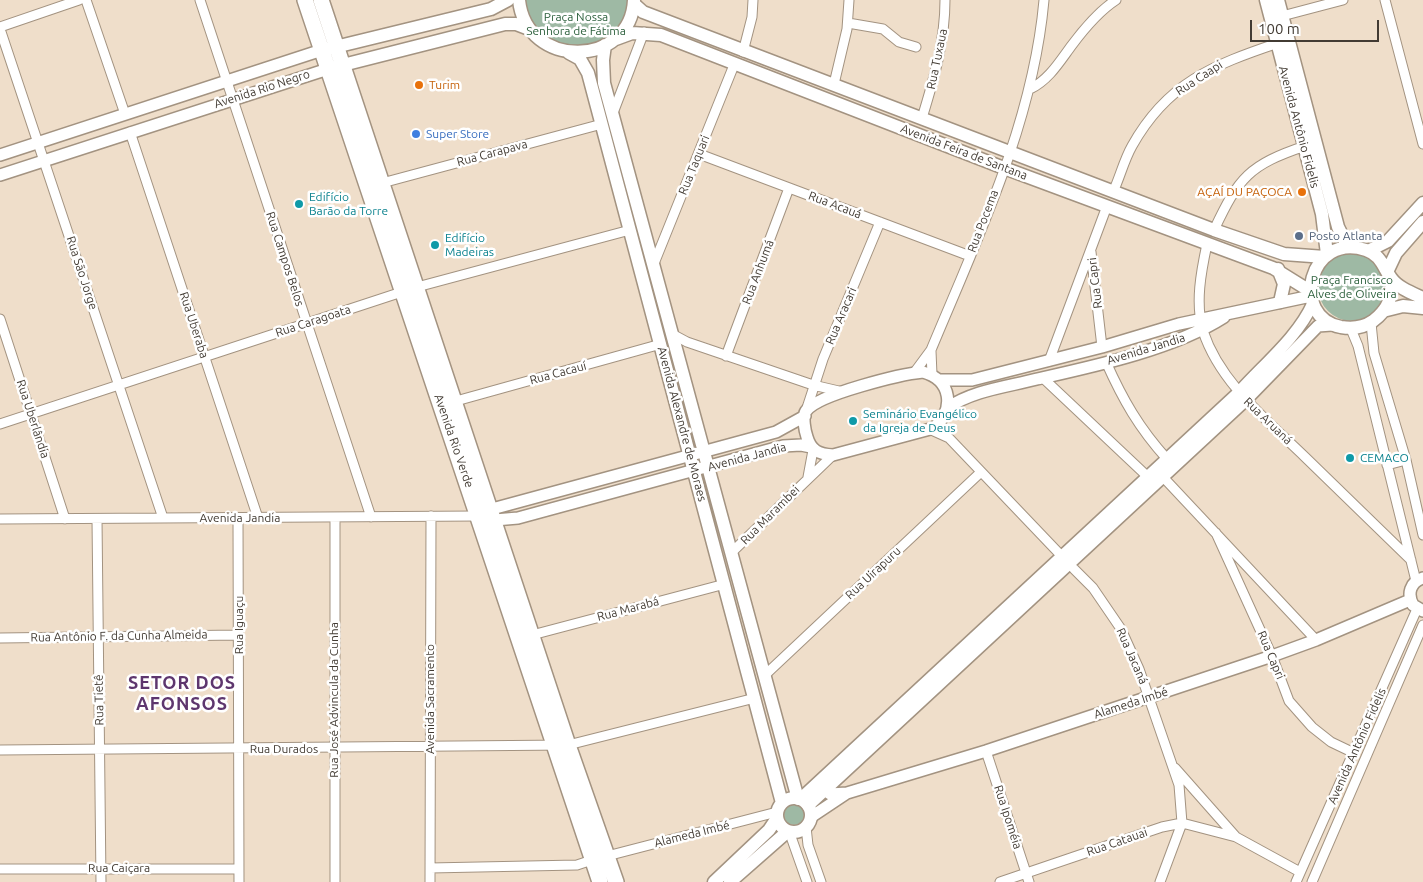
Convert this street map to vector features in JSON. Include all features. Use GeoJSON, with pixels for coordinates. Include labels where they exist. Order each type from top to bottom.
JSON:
{"type":"FeatureCollection","features":[{"type":"Feature","properties":{"kind":"main road","name":"Avenida Rio Verde"},"geometry":{"type":"LineString","coordinates":[[305,0],[329,49],[382,183],[410,289],[456,401],[553,744],[600,858],[616,882]]}},
{"type":"Feature","properties":{"kind":"main road","name":"Avenida Rio Verde"},"geometry":{"type":"LineString","coordinates":[[321,0],[329,49]]}},
{"type":"Feature","properties":{"kind":"main road","name":"Avenida Rio Negro"},"geometry":{"type":"LineString","coordinates":[[329,49],[491,9],[508,0]]}},
{"type":"Feature","properties":{"kind":"main road"},"geometry":{"type":"LineString","coordinates":[[519,0],[522,16],[529,28],[540,40],[554,48],[569,53]]}},
{"type":"Feature","properties":{"kind":"main road","name":"Avenida Antônio Fidelis"},"geometry":{"type":"LineString","coordinates":[[1266,0],[1322,214],[1326,256]]}},
{"type":"Feature","properties":{"kind":"main road","name":"Avenida Antônio Fidelis"},"geometry":{"type":"LineString","coordinates":[[1278,0],[1338,227],[1345,241],[1354,247]]}},
{"type":"Feature","properties":{"kind":"main road"},"geometry":{"type":"LineString","coordinates":[[609,42],[630,18],[634,2]]}},
{"type":"Feature","properties":{"kind":"main road","name":"Avenida Feira de Santana"},"geometry":{"type":"LineString","coordinates":[[634,2],[643,12],[743,52],[834,84],[1214,230],[1284,254],[1326,256]]}},
{"type":"Feature","properties":{"kind":"main road","name":"Avenida Rio Negro"},"geometry":{"type":"LineString","coordinates":[[336,67],[505,24],[516,24],[529,28]]}},
{"type":"Feature","properties":{"kind":"main road","name":"Avenida Feira de Santana"},"geometry":{"type":"LineString","coordinates":[[569,53],[594,50],[632,33],[644,32],[661,35],[734,65],[1004,168],[1278,270],[1311,297]]}},
{"type":"Feature","properties":{"kind":"main road","name":"Avenida Alexandre de Moraes"},"geometry":{"type":"LineString","coordinates":[[609,42],[603,60],[604,83],[765,675],[804,810]]}},
{"type":"Feature","properties":{"kind":"main road","name":"Avenida Alexandre de Moraes"},"geometry":{"type":"LineString","coordinates":[[569,53],[580,59],[588,73],[755,698],[779,811]]}},
{"type":"Feature","properties":{"kind":"main road","name":"Avenida Rio Verde"},"geometry":{"type":"LineString","coordinates":[[336,67],[410,289],[532,635],[568,745],[600,858],[600,882]]}},
{"type":"Feature","properties":{"kind":"main road"},"geometry":{"type":"LineString","coordinates":[[1368,251],[1388,242],[1423,203]]}},
{"type":"Feature","properties":{"kind":"main road"},"geometry":{"type":"LineString","coordinates":[[1423,222],[1396,253],[1390,274],[1392,290],[1390,302],[1371,323],[1351,329],[1332,325],[1322,318],[1311,297],[1312,275],[1317,265],[1326,256],[1344,248],[1354,247],[1368,251],[1383,262],[1390,274],[1406,290],[1423,298]]}},
{"type":"Feature","properties":{"kind":"main road"},"geometry":{"type":"LineString","coordinates":[[1280,302],[1284,284],[1278,270],[1284,254]]}},
{"type":"Feature","properties":{"kind":"main road"},"geometry":{"type":"LineString","coordinates":[[1383,311],[1403,306],[1423,308]]}},
{"type":"Feature","properties":{"kind":"main road"},"geometry":{"type":"LineString","coordinates":[[714,882],[769,830],[779,811],[792,798],[804,810],[798,832],[788,831],[779,824],[779,811]]}},
{"type":"Feature","properties":{"kind":"main road"},"geometry":{"type":"LineString","coordinates":[[730,882],[788,831]]}},
{"type":"Feature","properties":{"kind":"street"},"geometry":{"type":"LineString","coordinates":[[0,28],[79,0]]}},
{"type":"Feature","properties":{"kind":"street"},"geometry":{"type":"LineString","coordinates":[[86,0],[125,114]]}},
{"type":"Feature","properties":{"kind":"street","name":"Rua Campos Belos"},"geometry":{"type":"LineString","coordinates":[[200,0],[371,517]]}},
{"type":"Feature","properties":{"kind":"street"},"geometry":{"type":"LineString","coordinates":[[743,52],[752,17],[753,0]]}},
{"type":"Feature","properties":{"kind":"street"},"geometry":{"type":"LineString","coordinates":[[834,84],[848,23],[849,0]]}},
{"type":"Feature","properties":{"kind":"street","name":"Rua Tuxaua"},"geometry":{"type":"LineString","coordinates":[[922,118],[936,72],[945,20],[945,0]]}},
{"type":"Feature","properties":{"kind":"street","name":"Rua Pocema"},"geometry":{"type":"LineString","coordinates":[[914,373],[931,350],[1010,153],[1030,89],[1042,24],[1044,0]]}},
{"type":"Feature","properties":{"kind":"street"},"geometry":{"type":"LineString","coordinates":[[1030,89],[1039,85],[1048,76],[1086,29],[1116,0]]}},
{"type":"Feature","properties":{"kind":"street"},"geometry":{"type":"LineString","coordinates":[[1282,16],[1343,0]]}},
{"type":"Feature","properties":{"kind":"street"},"geometry":{"type":"LineString","coordinates":[[1385,0],[1423,144]]}},
{"type":"Feature","properties":{"kind":"street"},"geometry":{"type":"LineString","coordinates":[[848,23],[883,29],[899,42],[916,47]]}},
{"type":"Feature","properties":{"kind":"street","name":"Rua São Jorge"},"geometry":{"type":"LineString","coordinates":[[0,28],[163,518]]}},
{"type":"Feature","properties":{"kind":"street"},"geometry":{"type":"LineString","coordinates":[[613,113],[644,32]]}},
{"type":"Feature","properties":{"kind":"street","name":"Rua Caapi"},"geometry":{"type":"LineString","coordinates":[[1114,192],[1131,148],[1146,124],[1164,102],[1186,83],[1225,60],[1278,43]]}},
{"type":"Feature","properties":{"kind":"street","name":"Avenida Rio Negro"},"geometry":{"type":"LineString","coordinates":[[0,155],[329,49]]}},
{"type":"Feature","properties":{"kind":"street","name":"Rua Taquari"},"geometry":{"type":"LineString","coordinates":[[653,266],[734,65]]}},
{"type":"Feature","properties":{"kind":"street","name":"Avenida Rio Negro"},"geometry":{"type":"LineString","coordinates":[[0,175],[336,67]]}},
{"type":"Feature","properties":{"kind":"street","name":"Rua Carapava"},"geometry":{"type":"LineString","coordinates":[[382,183],[602,124]]}},
{"type":"Feature","properties":{"kind":"street","name":"Rua Uberaba"},"geometry":{"type":"LineString","coordinates":[[130,132],[258,518]]}},
{"type":"Feature","properties":{"kind":"street"},"geometry":{"type":"LineString","coordinates":[[1214,230],[1230,196],[1253,169],[1279,155],[1305,146]]}},
{"type":"Feature","properties":{"kind":"street","name":"Rua Acauá"},"geometry":{"type":"LineString","coordinates":[[699,154],[970,256]]}},
{"type":"Feature","properties":{"kind":"street","name":"Rua Anhumá"},"geometry":{"type":"LineString","coordinates":[[726,356],[789,188]]}},
{"type":"Feature","properties":{"kind":"street"},"geometry":{"type":"LineString","coordinates":[[1049,360],[1107,206]]}},
{"type":"Feature","properties":{"kind":"street","name":"Rua Aracari"},"geometry":{"type":"LineString","coordinates":[[805,414],[813,385],[880,222]]}},
{"type":"Feature","properties":{"kind":"street","name":"Rua Caragoata"},"geometry":{"type":"LineString","coordinates":[[0,424],[410,289],[630,230]]}},
{"type":"Feature","properties":{"kind":"street","name":"Rua Aruaná"},"geometry":{"type":"LineString","coordinates":[[1207,244],[1199,296],[1202,325],[1210,347],[1242,396],[1411,560]]}},
{"type":"Feature","properties":{"kind":"street","name":"Rua Capri"},"geometry":{"type":"LineString","coordinates":[[1091,249],[1102,347]]}},
{"type":"Feature","properties":{"kind":"street"},"geometry":{"type":"LineString","coordinates":[[804,810],[1066,561],[1163,477],[1242,396],[1307,316],[1311,297]]}},
{"type":"Feature","properties":{"kind":"street","name":"Avenida Jandia"},"geometry":{"type":"LineString","coordinates":[[489,515],[776,432],[805,414],[816,402],[843,392],[914,373],[972,380],[1102,347],[1202,325],[1227,314],[1311,297]]}},
{"type":"Feature","properties":{"kind":"street","name":"Rua Uberlândia"},"geometry":{"type":"LineString","coordinates":[[0,319],[65,519]]}},
{"type":"Feature","properties":{"kind":"street"},"geometry":{"type":"LineString","coordinates":[[1371,323],[1374,353],[1406,460],[1423,535]]}},
{"type":"Feature","properties":{"kind":"street","name":"Avenida Jandia"},"geometry":{"type":"LineString","coordinates":[[947,408],[974,394],[1106,362],[1186,338],[1202,325]]}},
{"type":"Feature","properties":{"kind":"street"},"geometry":{"type":"LineString","coordinates":[[804,810],[1066,561],[1167,459],[1242,396],[1318,326],[1332,325]]}},
{"type":"Feature","properties":{"kind":"street"},"geometry":{"type":"LineString","coordinates":[[1351,329],[1411,560],[1419,580],[1410,590],[1410,600],[1420,610]]}},
{"type":"Feature","properties":{"kind":"street"},"geometry":{"type":"LineString","coordinates":[[1290,336],[1300,334],[1302,336],[1300,344]]}},
{"type":"Feature","properties":{"kind":"street"},"geometry":{"type":"LineString","coordinates":[[674,335],[726,356],[813,385],[843,392]]}},
{"type":"Feature","properties":{"kind":"street","name":"Rua Cacauí"},"geometry":{"type":"LineString","coordinates":[[456,401],[661,344]]}},
{"type":"Feature","properties":{"kind":"street","name":"Rua Pocema"},"geometry":{"type":"LineString","coordinates":[[931,350],[936,377]]}},
{"type":"Feature","properties":{"kind":"street"},"geometry":{"type":"LineString","coordinates":[[1106,362],[1124,402],[1147,436],[1167,459]]}},
{"type":"Feature","properties":{"kind":"street"},"geometry":{"type":"LineString","coordinates":[[833,455],[929,429],[942,420],[947,408],[946,394],[936,377]]}},
{"type":"Feature","properties":{"kind":"street"},"geometry":{"type":"LineString","coordinates":[[1043,378],[1148,477]]}},
{"type":"Feature","properties":{"kind":"street"},"geometry":{"type":"LineString","coordinates":[[805,414],[806,434],[812,449]]}},
{"type":"Feature","properties":{"kind":"street","name":"Rua Jacaná"},"geometry":{"type":"LineString","coordinates":[[942,420],[948,438]]}},
{"type":"Feature","properties":{"kind":"street","name":"Rua Jacaná"},"geometry":{"type":"LineString","coordinates":[[929,429],[948,438],[1093,588],[1122,629],[1149,697],[1173,766],[1236,837],[1300,872]]}},
{"type":"Feature","properties":{"kind":"street","name":"Avenida Jandia"},"geometry":{"type":"LineString","coordinates":[[0,520],[489,515],[518,518],[783,446],[801,445],[833,455]]}},
{"type":"Feature","properties":{"kind":"street","name":"Rua Marambei"},"geometry":{"type":"LineString","coordinates":[[808,477],[812,449]]}},
{"type":"Feature","properties":{"kind":"street","name":"Rua Marambei"},"geometry":{"type":"LineString","coordinates":[[732,552],[833,455]]}},
{"type":"Feature","properties":{"kind":"street"},"geometry":{"type":"LineString","coordinates":[[1387,465],[1406,460]]}},
{"type":"Feature","properties":{"kind":"street","name":"Rua Uirapuru"},"geometry":{"type":"LineString","coordinates":[[765,675],[981,472]]}},
{"type":"Feature","properties":{"kind":"street","name":"Rua Capri"},"geometry":{"type":"LineString","coordinates":[[1163,477],[1316,640]]}},
{"type":"Feature","properties":{"kind":"street","name":"Avenida Sacramento"},"geometry":{"type":"LineString","coordinates":[[430,882],[431,516]]}},
{"type":"Feature","properties":{"kind":"street","name":"Rua José Advincula da Cunha"},"geometry":{"type":"LineString","coordinates":[[335,517],[333,748],[335,882]]}},
{"type":"Feature","properties":{"kind":"street","name":"Rua Iguaçu"},"geometry":{"type":"LineString","coordinates":[[238,518],[239,882]]}},
{"type":"Feature","properties":{"kind":"street","name":"Rua Tietê"},"geometry":{"type":"LineString","coordinates":[[97,519],[101,882]]}},
{"type":"Feature","properties":{"kind":"street","name":"Rua Capri"},"geometry":{"type":"LineString","coordinates":[[1216,533],[1272,656],[1289,701],[1312,727],[1332,742],[1354,753]]}},
{"type":"Feature","properties":{"kind":"street","name":"Rua Marabá"},"geometry":{"type":"LineString","coordinates":[[532,635],[725,584]]}},
{"type":"Feature","properties":{"kind":"street","name":"Alameda Imbé"},"geometry":{"type":"LineString","coordinates":[[804,810],[847,793],[986,751],[1272,656],[1316,640],[1410,600]]}},
{"type":"Feature","properties":{"kind":"street","name":"Avenida Antônio Fidelis"},"geometry":{"type":"LineString","coordinates":[[1296,882],[1420,610]]}},
{"type":"Feature","properties":{"kind":"street","name":"Avenida Antônio Fidelis"},"geometry":{"type":"LineString","coordinates":[[1312,882],[1423,625]]}},
{"type":"Feature","properties":{"kind":"street","name":"Rua Antônio F. da Cunha Almeida"},"geometry":{"type":"LineString","coordinates":[[0,638],[239,635]]}},
{"type":"Feature","properties":{"kind":"street"},"geometry":{"type":"LineString","coordinates":[[568,745],[755,698]]}},
{"type":"Feature","properties":{"kind":"street","name":"Rua Durados"},"geometry":{"type":"LineString","coordinates":[[0,750],[430,748],[568,745]]}},
{"type":"Feature","properties":{"kind":"street","name":"Rua Ipoméia"},"geometry":{"type":"LineString","coordinates":[[986,751],[1028,877]]}},
{"type":"Feature","properties":{"kind":"street"},"geometry":{"type":"LineString","coordinates":[[1160,882],[1182,823],[1179,785],[1173,766]]}},
{"type":"Feature","properties":{"kind":"street","name":"Alameda Imbé"},"geometry":{"type":"LineString","coordinates":[[825,790],[830,794],[847,793]]}},
{"type":"Feature","properties":{"kind":"street","name":"Avenida Alexandre de Moraes"},"geometry":{"type":"LineString","coordinates":[[804,810],[808,844],[822,882]]}},
{"type":"Feature","properties":{"kind":"street","name":"Alameda Imbé"},"geometry":{"type":"LineString","coordinates":[[430,868],[577,865],[779,811]]}},
{"type":"Feature","properties":{"kind":"street","name":"Rua Catauai"},"geometry":{"type":"LineString","coordinates":[[1000,882],[1028,877],[1162,827],[1182,823],[1236,837]]}},
{"type":"Feature","properties":{"kind":"street"},"geometry":{"type":"LineString","coordinates":[[788,831],[807,882]]}},
{"type":"Feature","properties":{"kind":"street","name":"Rua Caiçara"},"geometry":{"type":"LineString","coordinates":[[0,869],[239,869]]}},
{"type":"Feature","properties":{"kind":"green space","name":"Praça Nossa Senhora de Fátima"},"geometry":{"type":"Polygon","coordinates":[[[523,0],[628,0],[623,18],[611,34],[595,45],[576,48],[545,39],[538,34],[530,20],[523,0]]]}},
{"type":"Feature","properties":{"kind":"green space","name":"Praça Francisco Alves de Oliveira"},"geometry":{"type":"Polygon","coordinates":[[[1352,253],[1365,256],[1376,263],[1383,274],[1386,287],[1383,300],[1376,311],[1365,318],[1352,321],[1339,318],[1328,311],[1321,300],[1318,287],[1321,274],[1328,263],[1339,256],[1352,253]]]}},
{"type":"Feature","properties":{"kind":"green space"},"geometry":{"type":"Polygon","coordinates":[[[790,805],[798,805],[804,811],[804,819],[798,825],[790,825],[784,819],[784,811],[790,805]]]}},
{"type":"Feature","properties":{"kind":"place","name":"Turim"},"geometry":{"type":"Point","coordinates":[419,85]}},
{"type":"Feature","properties":{"kind":"place","name":"Super Store"},"geometry":{"type":"Point","coordinates":[416,134]}},
{"type":"Feature","properties":{"kind":"place","name":"AÇAÍ DU PAÇOCA"},"geometry":{"type":"Point","coordinates":[1302,192]}},
{"type":"Feature","properties":{"kind":"place","name":"Edifício Barão da Torre"},"geometry":{"type":"Point","coordinates":[299,204]}},
{"type":"Feature","properties":{"kind":"place","name":"Posto Atlanta"},"geometry":{"type":"Point","coordinates":[1299,236]}},
{"type":"Feature","properties":{"kind":"place","name":"Edifício Madeiras"},"geometry":{"type":"Point","coordinates":[435,245]}},
{"type":"Feature","properties":{"kind":"place","name":"Seminário Evangélico da Igreja de Deus"},"geometry":{"type":"Point","coordinates":[853,421]}},
{"type":"Feature","properties":{"kind":"place","name":"CEMACO"},"geometry":{"type":"Point","coordinates":[1350,458]}},
{"type":"Feature","properties":{"kind":"district","name":"SETOR DOS AFONSOS"},"geometry":{"type":"Point","coordinates":[182,693]}}]}
